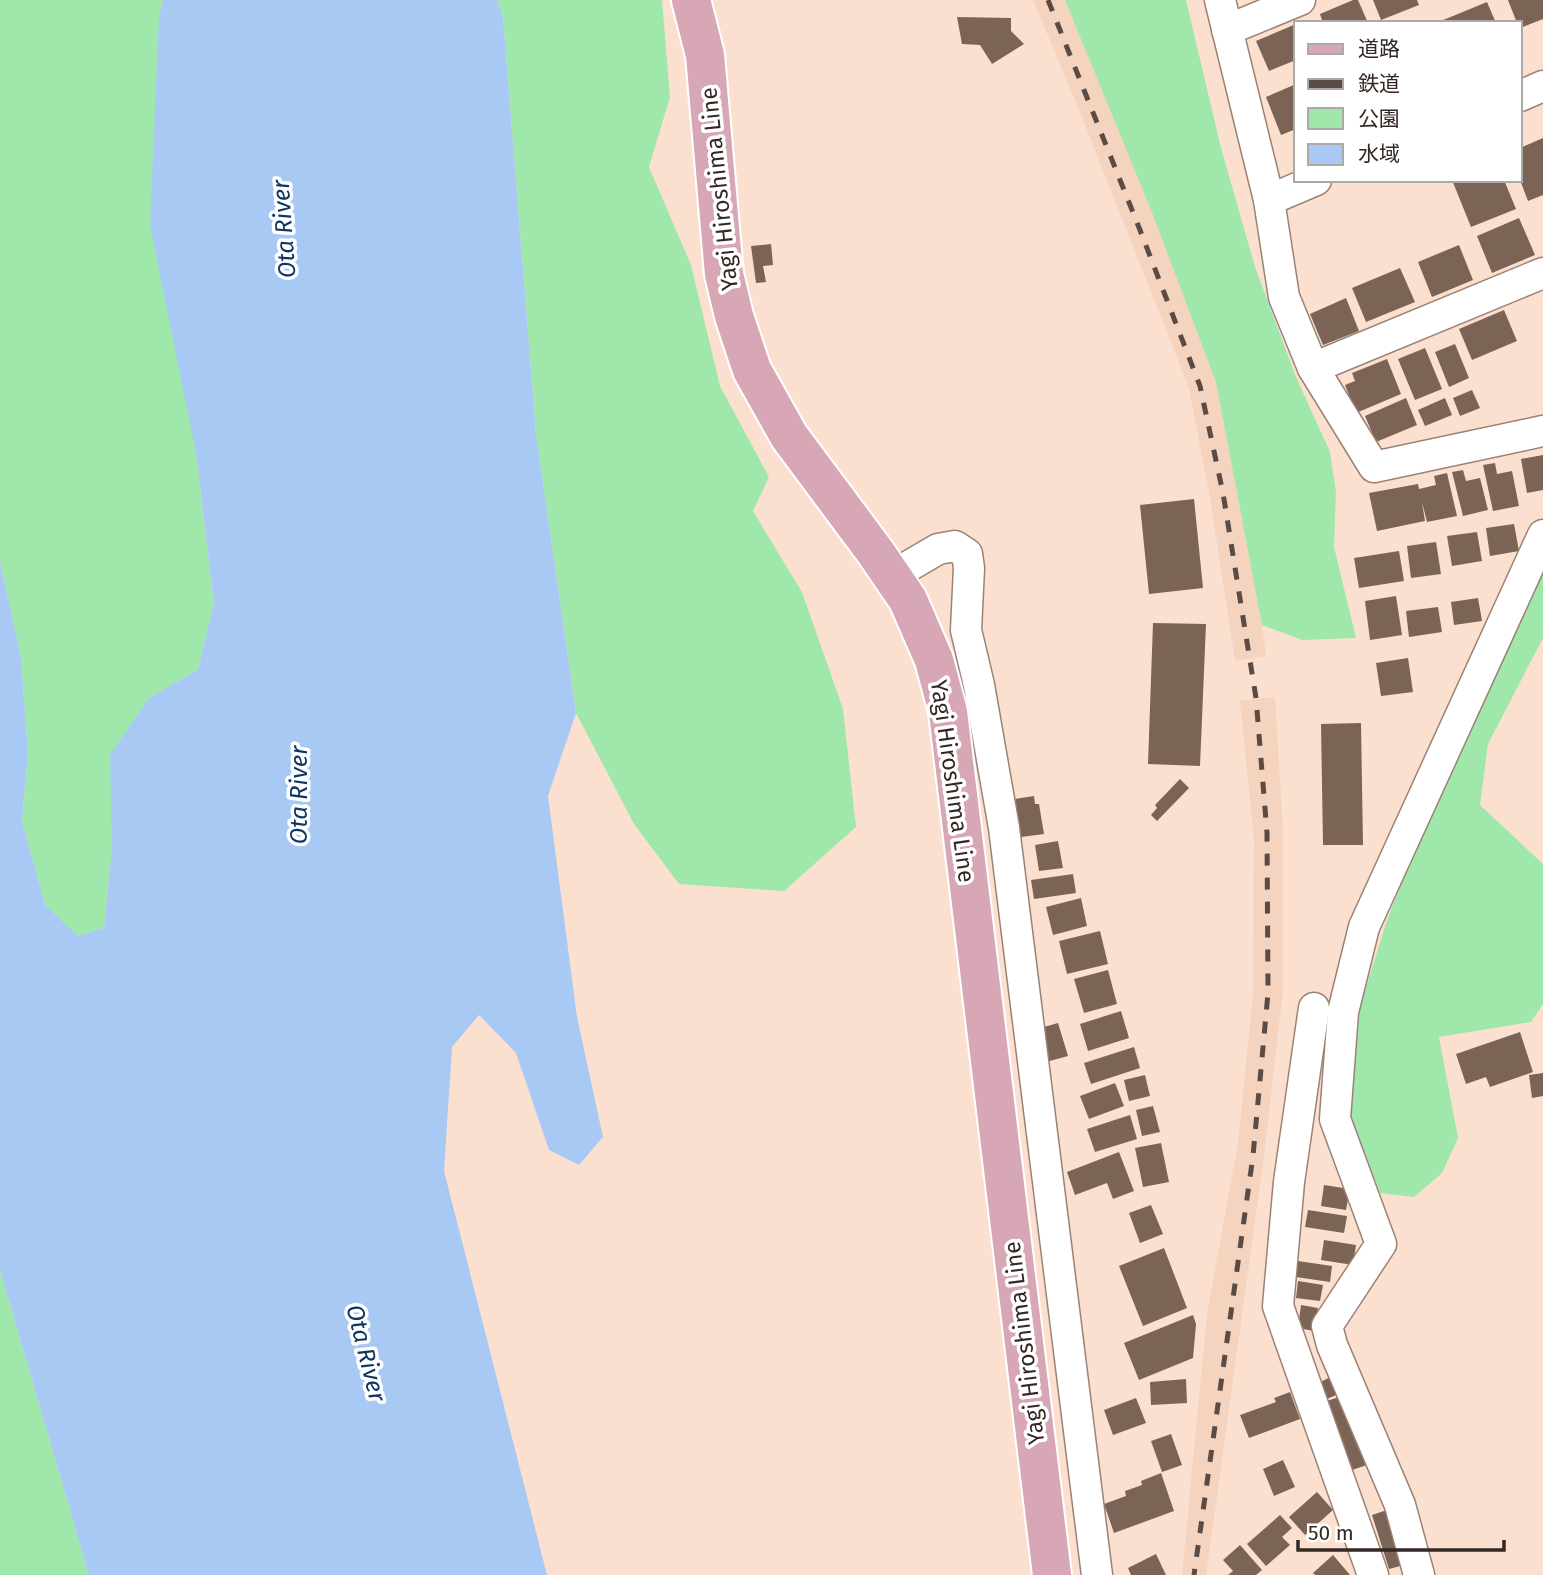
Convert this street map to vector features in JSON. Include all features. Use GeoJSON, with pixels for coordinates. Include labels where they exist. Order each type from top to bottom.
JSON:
{"type":"FeatureCollection","features":[{"type":"Feature","properties":{"kind":"main road","name":"Yagi Hiroshima Line"},"geometry":{"type":"LineString","coordinates":[[691,0],[705,55],[724,274],[734,316],[752,370],[789,436],[908,600],[934,660],[948,712],[1052,1575]]}},
{"type":"Feature","properties":{"kind":"street"},"geometry":{"type":"LineString","coordinates":[[1220,0],[1269,200],[1284,298],[1313,368],[1374,467],[1543,431]]}},
{"type":"Feature","properties":{"kind":"street"},"geometry":{"type":"LineString","coordinates":[[1227,30],[1300,0]]}},
{"type":"Feature","properties":{"kind":"street"},"geometry":{"type":"LineString","coordinates":[[1522,95],[1543,86]]}},
{"type":"Feature","properties":{"kind":"street"},"geometry":{"type":"LineString","coordinates":[[1269,200],[1311,182]]}},
{"type":"Feature","properties":{"kind":"street"},"geometry":{"type":"LineString","coordinates":[[1313,368],[1543,273]]}},
{"type":"Feature","properties":{"kind":"street"},"geometry":{"type":"LineString","coordinates":[[1419,1575],[1400,1505],[1332,1345],[1327,1325],[1381,1244],[1335,1119],[1343,1012],[1364,927],[1543,535]]}},
{"type":"Feature","properties":{"kind":"street"},"geometry":{"type":"LineString","coordinates":[[892,576],[937,549],[955,546],[967,554],[969,568],[966,630],[979,685],[1004,828],[1097,1575]]}},
{"type":"Feature","properties":{"kind":"street"},"geometry":{"type":"LineString","coordinates":[[1314,1008],[1289,1182],[1278,1306],[1373,1575]]}},
{"type":"Feature","properties":{"kind":"shaded area"},"geometry":{"type":"Polygon","coordinates":[[[1033,0],[1065,0],[1151,210],[1216,382],[1266,656],[1235,661],[1210,498],[1189,388],[1033,0]]]}},
{"type":"Feature","properties":{"kind":"shaded area"},"geometry":{"type":"Polygon","coordinates":[[[1275,697],[1283,829],[1283,990],[1264,1156],[1206,1575],[1182,1575],[1207,1314],[1238,1143],[1253,994],[1254,840],[1240,701],[1275,697]]]}},
{"type":"Feature","properties":{"kind":"green space"},"geometry":{"type":"Polygon","coordinates":[[[0,0],[163,0],[159,16],[196,453],[214,603],[198,669],[148,699],[112,847],[104,928],[78,936],[45,904],[22,821],[28,753],[21,657],[0,562],[0,0]]]}},
{"type":"Feature","properties":{"kind":"green space"},"geometry":{"type":"Polygon","coordinates":[[[497,0],[662,0],[670,97],[649,167],[691,265],[720,386],[769,477],[753,511],[802,592],[843,709],[856,827],[784,891],[679,884],[634,824],[576,713],[536,434],[503,17],[497,0]]]}},
{"type":"Feature","properties":{"kind":"green space"},"geometry":{"type":"Polygon","coordinates":[[[1065,0],[1186,0],[1221,148],[1255,267],[1296,377],[1330,452],[1336,492],[1334,547],[1356,638],[1302,640],[1262,625],[1216,382],[1151,210],[1065,0]]]}},
{"type":"Feature","properties":{"kind":"green space"},"geometry":{"type":"Polygon","coordinates":[[[1543,569],[1543,638],[1488,744],[1480,805],[1543,864],[1543,1004],[1531,1022],[1439,1037],[1458,1138],[1442,1173],[1414,1197],[1380,1193],[1350,1114],[1360,1007],[1386,923],[1431,807],[1543,569]]]}},
{"type":"Feature","properties":{"kind":"green space"},"geometry":{"type":"Polygon","coordinates":[[[0,1270],[89,1575],[0,1575],[0,1270]]]}},
{"type":"Feature","properties":{"kind":"water","name":"Ota River"},"geometry":{"type":"Polygon","coordinates":[[[163,0],[497,0],[503,17],[536,434],[576,713],[548,796],[577,1017],[603,1137],[579,1165],[549,1150],[516,1053],[479,1015],[452,1047],[444,1171],[547,1575],[89,1575],[0,1270],[0,562],[21,657],[28,753],[22,821],[45,904],[78,936],[104,928],[112,847],[110,755],[148,699],[198,669],[214,603],[196,453],[150,225],[159,16],[163,0]]]}},
{"type":"Feature","properties":{"kind":"building"},"geometry":{"type":"Polygon","coordinates":[[[1358,0],[1367,21],[1322,21],[1320,14],[1358,0]]]}},
{"type":"Feature","properties":{"kind":"building"},"geometry":{"type":"Polygon","coordinates":[[[1373,0],[1417,0],[1419,5],[1381,20],[1373,0]]]}},
{"type":"Feature","properties":{"kind":"building"},"geometry":{"type":"Polygon","coordinates":[[[1508,0],[1543,0],[1543,19],[1522,27],[1522,21],[1516,21],[1508,0]]]}},
{"type":"Feature","properties":{"kind":"building"},"geometry":{"type":"Polygon","coordinates":[[[1487,2],[1495,21],[1441,21],[1487,2]]]}},
{"type":"Feature","properties":{"kind":"building"},"geometry":{"type":"Polygon","coordinates":[[[957,17],[1011,18],[1011,31],[1024,44],[992,64],[980,45],[962,44],[957,17]]]}},
{"type":"Feature","properties":{"kind":"building"},"geometry":{"type":"Polygon","coordinates":[[[1294,25],[1294,61],[1269,71],[1256,41],[1294,25]]]}},
{"type":"Feature","properties":{"kind":"building"},"geometry":{"type":"Polygon","coordinates":[[[1294,85],[1294,130],[1281,135],[1266,97],[1294,85]]]}},
{"type":"Feature","properties":{"kind":"building"},"geometry":{"type":"Polygon","coordinates":[[[1543,138],[1543,195],[1528,201],[1521,182],[1522,147],[1543,138]]]}},
{"type":"Feature","properties":{"kind":"building"},"geometry":{"type":"Polygon","coordinates":[[[1453,182],[1505,182],[1516,209],[1471,227],[1453,182]]]}},
{"type":"Feature","properties":{"kind":"building"},"geometry":{"type":"Polygon","coordinates":[[[1519,218],[1535,255],[1492,273],[1477,236],[1519,218]]]}},
{"type":"Feature","properties":{"kind":"building"},"geometry":{"type":"Polygon","coordinates":[[[771,244],[773,265],[763,266],[766,282],[756,283],[751,246],[771,244]]]}},
{"type":"Feature","properties":{"kind":"building"},"geometry":{"type":"Polygon","coordinates":[[[1459,245],[1473,280],[1432,297],[1418,262],[1459,245]]]}},
{"type":"Feature","properties":{"kind":"building"},"geometry":{"type":"Polygon","coordinates":[[[1400,268],[1415,302],[1366,322],[1352,288],[1400,268]]]}},
{"type":"Feature","properties":{"kind":"building"},"geometry":{"type":"Polygon","coordinates":[[[1346,298],[1359,331],[1323,345],[1310,314],[1346,298]]]}},
{"type":"Feature","properties":{"kind":"building"},"geometry":{"type":"Polygon","coordinates":[[[1504,310],[1517,341],[1472,360],[1459,329],[1504,310]]]}},
{"type":"Feature","properties":{"kind":"building"},"geometry":{"type":"Polygon","coordinates":[[[1455,344],[1469,378],[1449,387],[1435,352],[1455,344]]]}},
{"type":"Feature","properties":{"kind":"building"},"geometry":{"type":"Polygon","coordinates":[[[1425,348],[1442,389],[1415,400],[1398,359],[1425,348]]]}},
{"type":"Feature","properties":{"kind":"building"},"geometry":{"type":"Polygon","coordinates":[[[1387,359],[1401,394],[1356,413],[1345,385],[1355,381],[1352,373],[1387,359]]]}},
{"type":"Feature","properties":{"kind":"building"},"geometry":{"type":"Polygon","coordinates":[[[1472,390],[1480,408],[1460,416],[1453,398],[1472,390]]]}},
{"type":"Feature","properties":{"kind":"building"},"geometry":{"type":"Polygon","coordinates":[[[1406,398],[1417,425],[1376,442],[1365,416],[1406,398]]]}},
{"type":"Feature","properties":{"kind":"building"},"geometry":{"type":"Polygon","coordinates":[[[1445,398],[1452,415],[1425,426],[1418,410],[1445,398]]]}},
{"type":"Feature","properties":{"kind":"building"},"geometry":{"type":"Polygon","coordinates":[[[1543,455],[1543,490],[1527,493],[1521,459],[1543,455]]]}},
{"type":"Feature","properties":{"kind":"building"},"geometry":{"type":"Polygon","coordinates":[[[1495,463],[1497,474],[1512,471],[1519,506],[1493,511],[1483,465],[1495,463]]]}},
{"type":"Feature","properties":{"kind":"building"},"geometry":{"type":"Polygon","coordinates":[[[1463,470],[1466,481],[1480,478],[1488,510],[1463,516],[1452,472],[1463,470]]]}},
{"type":"Feature","properties":{"kind":"building"},"geometry":{"type":"Polygon","coordinates":[[[1447,473],[1457,516],[1427,522],[1422,502],[1425,521],[1377,531],[1369,493],[1418,484],[1419,489],[1436,485],[1434,476],[1447,473]]]}},
{"type":"Feature","properties":{"kind":"building"},"geometry":{"type":"Polygon","coordinates":[[[1194,499],[1203,588],[1149,594],[1140,505],[1194,499]]]}},
{"type":"Feature","properties":{"kind":"building"},"geometry":{"type":"Polygon","coordinates":[[[1514,524],[1519,551],[1490,556],[1486,528],[1514,524]]]}},
{"type":"Feature","properties":{"kind":"building"},"geometry":{"type":"Polygon","coordinates":[[[1477,532],[1482,561],[1452,566],[1447,536],[1477,532]]]}},
{"type":"Feature","properties":{"kind":"building"},"geometry":{"type":"Polygon","coordinates":[[[1436,542],[1441,574],[1411,578],[1407,546],[1436,542]]]}},
{"type":"Feature","properties":{"kind":"building"},"geometry":{"type":"Polygon","coordinates":[[[1399,551],[1404,581],[1359,588],[1354,558],[1399,551]]]}},
{"type":"Feature","properties":{"kind":"building"},"geometry":{"type":"Polygon","coordinates":[[[1396,596],[1402,635],[1370,640],[1365,601],[1396,596]]]}},
{"type":"Feature","properties":{"kind":"building"},"geometry":{"type":"Polygon","coordinates":[[[1478,598],[1482,621],[1454,625],[1451,602],[1478,598]]]}},
{"type":"Feature","properties":{"kind":"building"},"geometry":{"type":"Polygon","coordinates":[[[1438,607],[1442,632],[1409,637],[1406,611],[1438,607]]]}},
{"type":"Feature","properties":{"kind":"building"},"geometry":{"type":"Polygon","coordinates":[[[1153,623],[1206,624],[1200,766],[1148,764],[1153,623]]]}},
{"type":"Feature","properties":{"kind":"building"},"geometry":{"type":"Polygon","coordinates":[[[1408,658],[1413,692],[1381,696],[1376,663],[1408,658]]]}},
{"type":"Feature","properties":{"kind":"building"},"geometry":{"type":"Polygon","coordinates":[[[1361,723],[1363,845],[1323,845],[1321,724],[1361,723]]]}},
{"type":"Feature","properties":{"kind":"building"},"geometry":{"type":"Polygon","coordinates":[[[1180,779],[1189,788],[1157,821],[1151,815],[1157,808],[1155,805],[1180,779]]]}},
{"type":"Feature","properties":{"kind":"building"},"geometry":{"type":"Polygon","coordinates":[[[1034,796],[1035,804],[1039,804],[1044,834],[1021,837],[1015,799],[1034,796]]]}},
{"type":"Feature","properties":{"kind":"building"},"geometry":{"type":"Polygon","coordinates":[[[1058,841],[1063,868],[1039,871],[1035,845],[1058,841]]]}},
{"type":"Feature","properties":{"kind":"building"},"geometry":{"type":"Polygon","coordinates":[[[1073,874],[1076,893],[1034,899],[1031,880],[1073,874]]]}},
{"type":"Feature","properties":{"kind":"building"},"geometry":{"type":"Polygon","coordinates":[[[1081,898],[1087,926],[1053,935],[1046,907],[1081,898]]]}},
{"type":"Feature","properties":{"kind":"building"},"geometry":{"type":"Polygon","coordinates":[[[1100,931],[1108,964],[1067,974],[1059,941],[1100,931]]]}},
{"type":"Feature","properties":{"kind":"building"},"geometry":{"type":"Polygon","coordinates":[[[1108,970],[1117,1004],[1084,1013],[1074,979],[1108,970]]]}},
{"type":"Feature","properties":{"kind":"building"},"geometry":{"type":"Polygon","coordinates":[[[1121,1011],[1129,1038],[1088,1051],[1080,1024],[1121,1011]]]}},
{"type":"Feature","properties":{"kind":"building"},"geometry":{"type":"Polygon","coordinates":[[[1058,1023],[1068,1056],[1046,1062],[1037,1029],[1058,1023]]]}},
{"type":"Feature","properties":{"kind":"building"},"geometry":{"type":"Polygon","coordinates":[[[1520,1032],[1533,1072],[1490,1087],[1486,1077],[1466,1084],[1456,1054],[1520,1032]]]}},
{"type":"Feature","properties":{"kind":"building"},"geometry":{"type":"Polygon","coordinates":[[[1134,1047],[1140,1068],[1091,1084],[1084,1063],[1134,1047]]]}},
{"type":"Feature","properties":{"kind":"building"},"geometry":{"type":"Polygon","coordinates":[[[1543,1073],[1543,1096],[1532,1098],[1529,1075],[1543,1073]]]}},
{"type":"Feature","properties":{"kind":"building"},"geometry":{"type":"Polygon","coordinates":[[[1145,1075],[1150,1096],[1129,1101],[1124,1080],[1145,1075]]]}},
{"type":"Feature","properties":{"kind":"building"},"geometry":{"type":"Polygon","coordinates":[[[1115,1083],[1124,1106],[1089,1119],[1080,1096],[1115,1083]]]}},
{"type":"Feature","properties":{"kind":"building"},"geometry":{"type":"Polygon","coordinates":[[[1153,1106],[1160,1132],[1142,1136],[1136,1110],[1153,1106]]]}},
{"type":"Feature","properties":{"kind":"building"},"geometry":{"type":"Polygon","coordinates":[[[1130,1115],[1137,1139],[1095,1152],[1087,1129],[1130,1115]]]}},
{"type":"Feature","properties":{"kind":"building"},"geometry":{"type":"Polygon","coordinates":[[[1161,1143],[1169,1182],[1143,1187],[1135,1148],[1161,1143]]]}},
{"type":"Feature","properties":{"kind":"building"},"geometry":{"type":"Polygon","coordinates":[[[1119,1152],[1134,1191],[1113,1199],[1107,1183],[1075,1195],[1067,1172],[1119,1152]]]}},
{"type":"Feature","properties":{"kind":"building"},"geometry":{"type":"Polygon","coordinates":[[[1324,1185],[1350,1189],[1346,1210],[1321,1206],[1324,1185]]]}},
{"type":"Feature","properties":{"kind":"building"},"geometry":{"type":"Polygon","coordinates":[[[1151,1205],[1163,1234],[1140,1243],[1129,1213],[1151,1205]]]}},
{"type":"Feature","properties":{"kind":"building"},"geometry":{"type":"Polygon","coordinates":[[[1308,1210],[1347,1216],[1344,1233],[1305,1227],[1308,1210]]]}},
{"type":"Feature","properties":{"kind":"building"},"geometry":{"type":"Polygon","coordinates":[[[1324,1240],[1356,1245],[1353,1265],[1321,1260],[1324,1240]]]}},
{"type":"Feature","properties":{"kind":"building"},"geometry":{"type":"Polygon","coordinates":[[[1164,1248],[1187,1308],[1143,1326],[1119,1266],[1164,1248]]]}},
{"type":"Feature","properties":{"kind":"building"},"geometry":{"type":"Polygon","coordinates":[[[1298,1261],[1332,1266],[1330,1282],[1296,1277],[1298,1261]]]}},
{"type":"Feature","properties":{"kind":"building"},"geometry":{"type":"Polygon","coordinates":[[[1298,1281],[1323,1285],[1320,1301],[1296,1298],[1298,1281]]]}},
{"type":"Feature","properties":{"kind":"building"},"geometry":{"type":"Polygon","coordinates":[[[1301,1305],[1318,1308],[1314,1331],[1298,1328],[1301,1305]]]}},
{"type":"Feature","properties":{"kind":"building"},"geometry":{"type":"Polygon","coordinates":[[[1193,1315],[1196,1324],[1193,1358],[1139,1380],[1124,1343],[1193,1315]]]}},
{"type":"Feature","properties":{"kind":"building"},"geometry":{"type":"Polygon","coordinates":[[[1334,1375],[1341,1393],[1322,1401],[1315,1385],[1334,1375]]]}},
{"type":"Feature","properties":{"kind":"building"},"geometry":{"type":"Polygon","coordinates":[[[1186,1379],[1187,1403],[1151,1405],[1150,1382],[1186,1379]]]}},
{"type":"Feature","properties":{"kind":"building"},"geometry":{"type":"Polygon","coordinates":[[[1290,1392],[1300,1419],[1249,1438],[1240,1415],[1276,1402],[1274,1398],[1290,1392]]]}},
{"type":"Feature","properties":{"kind":"building"},"geometry":{"type":"Polygon","coordinates":[[[1345,1395],[1370,1464],[1352,1470],[1327,1401],[1345,1395]]]}},
{"type":"Feature","properties":{"kind":"building"},"geometry":{"type":"Polygon","coordinates":[[[1136,1398],[1146,1423],[1113,1435],[1104,1410],[1136,1398]]]}},
{"type":"Feature","properties":{"kind":"building"},"geometry":{"type":"Polygon","coordinates":[[[1171,1434],[1182,1465],[1162,1472],[1151,1441],[1171,1434]]]}},
{"type":"Feature","properties":{"kind":"building"},"geometry":{"type":"Polygon","coordinates":[[[1283,1460],[1295,1487],[1274,1496],[1263,1469],[1283,1460]]]}},
{"type":"Feature","properties":{"kind":"building"},"geometry":{"type":"Polygon","coordinates":[[[1161,1473],[1174,1511],[1114,1533],[1104,1504],[1126,1496],[1125,1491],[1142,1485],[1141,1481],[1161,1473]]]}},
{"type":"Feature","properties":{"kind":"building"},"geometry":{"type":"Polygon","coordinates":[[[1317,1492],[1333,1510],[1305,1535],[1289,1517],[1317,1492]]]}},
{"type":"Feature","properties":{"kind":"building"},"geometry":{"type":"Polygon","coordinates":[[[1387,1510],[1404,1565],[1389,1569],[1372,1515],[1387,1510]]]}},
{"type":"Feature","properties":{"kind":"building"},"geometry":{"type":"Polygon","coordinates":[[[1280,1515],[1292,1528],[1282,1537],[1290,1545],[1266,1566],[1247,1544],[1280,1515]]]}},
{"type":"Feature","properties":{"kind":"building"},"geometry":{"type":"Polygon","coordinates":[[[1240,1545],[1262,1570],[1256,1575],[1228,1575],[1233,1571],[1223,1560],[1240,1545]]]}},
{"type":"Feature","properties":{"kind":"building"},"geometry":{"type":"Polygon","coordinates":[[[1156,1554],[1166,1575],[1131,1575],[1128,1568],[1156,1554]]]}},
{"type":"Feature","properties":{"kind":"building"},"geometry":{"type":"Polygon","coordinates":[[[1333,1555],[1350,1575],[1313,1573],[1333,1555]]]}},
{"type":"Feature","properties":{"kind":"railway"},"geometry":{"type":"LineString","coordinates":[[1048,0],[1200,386],[1223,493],[1256,698],[1267,833],[1268,993],[1253,1156],[1194,1575]]}}]}
